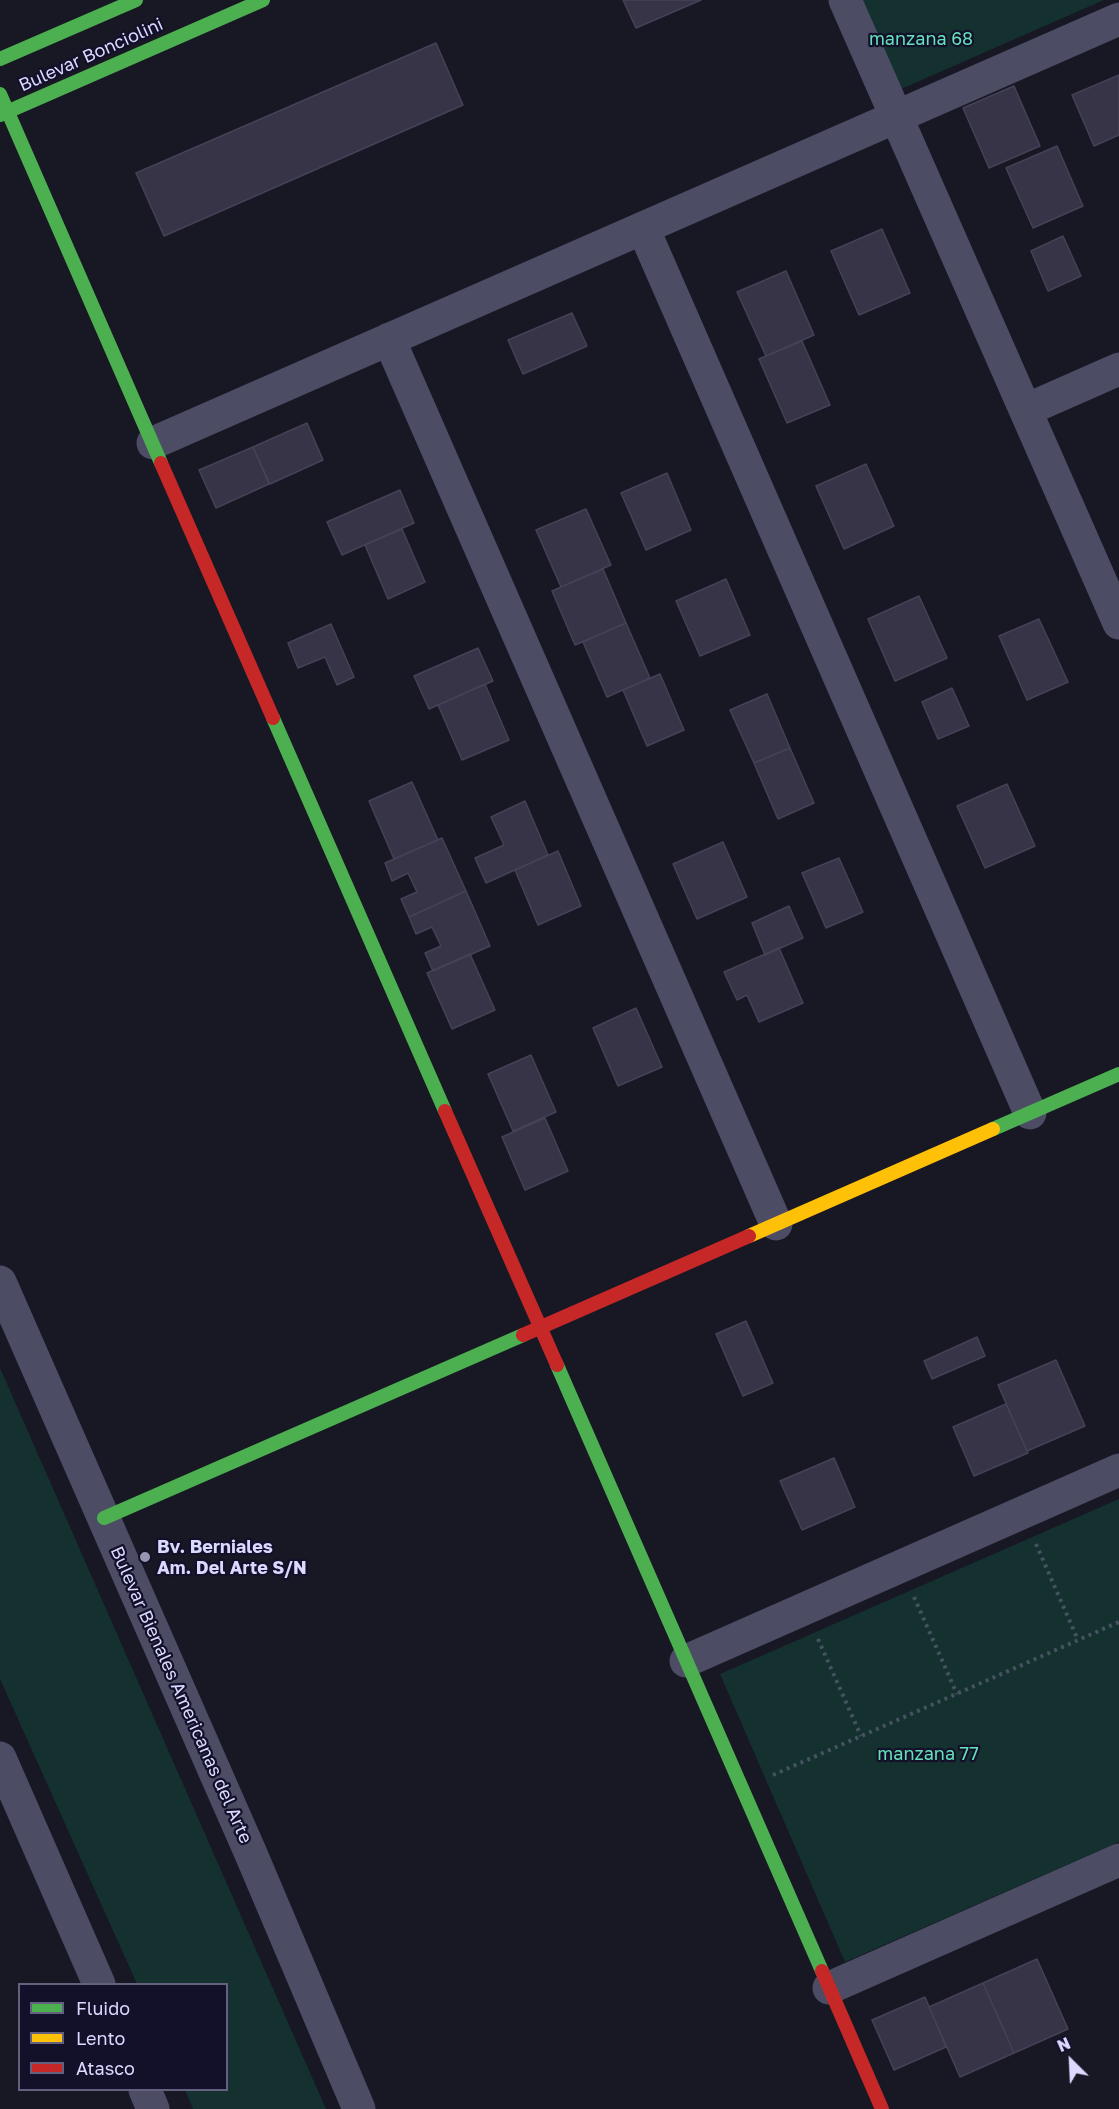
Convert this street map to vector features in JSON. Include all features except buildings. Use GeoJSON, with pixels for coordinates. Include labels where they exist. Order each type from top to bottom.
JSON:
{"type":"FeatureCollection","features":[{"type":"Feature","properties":{"kind":"street","name":"Bulevar Bonciolini"},"geometry":{"type":"LineString","coordinates":[[0,60],[136,0]]}},
{"type":"Feature","properties":{"kind":"street","name":"Bulevar Bonciolini"},"geometry":{"type":"LineString","coordinates":[[4,113],[263,0]]}},
{"type":"Feature","properties":{"kind":"street"},"geometry":{"type":"LineString","coordinates":[[845,0],[1119,623]]}},
{"type":"Feature","properties":{"kind":"street"},"geometry":{"type":"LineString","coordinates":[[153,443],[1119,19]]}},
{"type":"Feature","properties":{"kind":"street"},"geometry":{"type":"LineString","coordinates":[[0,94],[4,113],[153,443],[882,2109]]}},
{"type":"Feature","properties":{"kind":"street"},"geometry":{"type":"LineString","coordinates":[[643,228],[1030,1113]]}},
{"type":"Feature","properties":{"kind":"street"},"geometry":{"type":"LineString","coordinates":[[389,339],[776,1224]]}},
{"type":"Feature","properties":{"kind":"street"},"geometry":{"type":"LineString","coordinates":[[1026,410],[1119,369]]}},
{"type":"Feature","properties":{"kind":"street"},"geometry":{"type":"LineString","coordinates":[[104,1518],[1119,1074]]}},
{"type":"Feature","properties":{"kind":"street","name":"Bulevar Bienales Americanas del Arte"},"geometry":{"type":"LineString","coordinates":[[0,1282],[252,1854],[359,2109]]}},
{"type":"Feature","properties":{"kind":"street"},"geometry":{"type":"LineString","coordinates":[[686,1661],[1119,1470]]}},
{"type":"Feature","properties":{"kind":"street"},"geometry":{"type":"LineString","coordinates":[[0,1758],[99,1983]]}},
{"type":"Feature","properties":{"kind":"street"},"geometry":{"type":"LineString","coordinates":[[829,1988],[1119,1860]]}},
{"type":"Feature","properties":{"kind":"street"},"geometry":{"type":"LineString","coordinates":[[145,2091],[153,2109]]}},
{"type":"Feature","properties":{"kind":"path"},"geometry":{"type":"LineString","coordinates":[[1022,1513],[1078,1640]]}},
{"type":"Feature","properties":{"kind":"path"},"geometry":{"type":"LineString","coordinates":[[900,1567],[957,1694]]}},
{"type":"Feature","properties":{"kind":"path"},"geometry":{"type":"LineString","coordinates":[[805,1609],[861,1736]]}},
{"type":"Feature","properties":{"kind":"path"},"geometry":{"type":"LineString","coordinates":[[742,1789],[1119,1622]]}},
{"type":"Feature","properties":{"kind":"green space","name":"manzana 68"},"geometry":{"type":"Polygon","coordinates":[[[862,0],[1104,0],[901,89],[862,0]]]}},
{"type":"Feature","properties":{"kind":"green space"},"geometry":{"type":"Polygon","coordinates":[[[0,1368],[326,2109],[193,2109],[185,2091],[228,2091],[228,1983],[137,1983],[0,1679],[0,1368]]]}},
{"type":"Feature","properties":{"kind":"green space","name":"manzana 77"},"geometry":{"type":"Polygon","coordinates":[[[1119,1499],[1119,1842],[845,1962],[720,1674],[1119,1499]]]}},
{"type":"Feature","properties":{"kind":"traffic: fast"},"geometry":{"type":"LineString","coordinates":[[0,59],[136,0]]}},
{"type":"Feature","properties":{"kind":"traffic: fast"},"geometry":{"type":"LineString","coordinates":[[0,115],[263,0]]}},
{"type":"Feature","properties":{"kind":"traffic: fast"},"geometry":{"type":"LineString","coordinates":[[0,94],[161,463]]}},
{"type":"Feature","properties":{"kind":"traffic: fast"},"geometry":{"type":"LineString","coordinates":[[273,718],[445,1111]]}},
{"type":"Feature","properties":{"kind":"traffic: fast"},"geometry":{"type":"LineString","coordinates":[[993,1129],[1119,1074]]}},
{"type":"Feature","properties":{"kind":"traffic: fast"},"geometry":{"type":"LineString","coordinates":[[104,1518],[523,1335]]}},
{"type":"Feature","properties":{"kind":"traffic: fast"},"geometry":{"type":"LineString","coordinates":[[557,1365],[822,1971]]}},
{"type":"Feature","properties":{"kind":"traffic: slow"},"geometry":{"type":"LineString","coordinates":[[749,1236],[993,1129]]}},
{"type":"Feature","properties":{"kind":"traffic: jam"},"geometry":{"type":"LineString","coordinates":[[161,463],[273,718]]}},
{"type":"Feature","properties":{"kind":"traffic: jam"},"geometry":{"type":"LineString","coordinates":[[445,1111],[557,1365]]}},
{"type":"Feature","properties":{"kind":"traffic: jam"},"geometry":{"type":"LineString","coordinates":[[523,1335],[749,1236]]}},
{"type":"Feature","properties":{"kind":"traffic: jam"},"geometry":{"type":"LineString","coordinates":[[822,1971],[882,2109]]}},
{"type":"Feature","properties":{"kind":"place","name":"Bv. Berniales Am. Del Arte S/N"},"geometry":{"type":"Point","coordinates":[145,1557]}}]}
